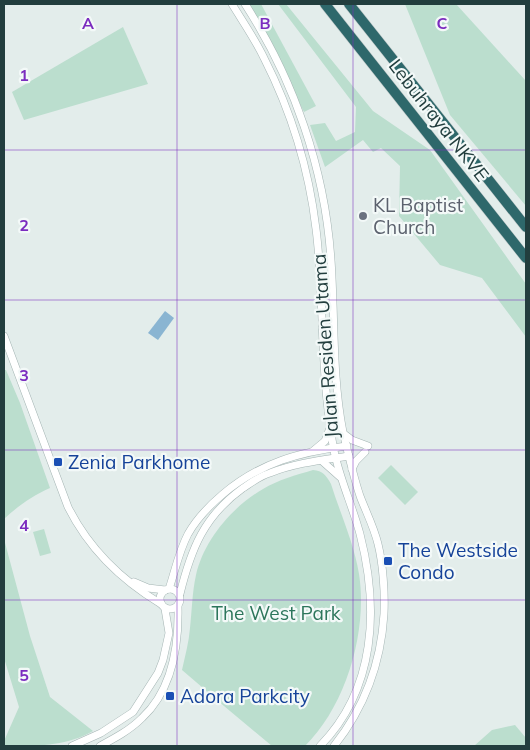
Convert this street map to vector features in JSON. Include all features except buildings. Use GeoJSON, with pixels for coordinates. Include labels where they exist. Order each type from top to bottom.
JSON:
{"type":"FeatureCollection","features":[{"type":"Feature","properties":{"kind":"highway","name":"Lebuhraya NKVE"},"geometry":{"type":"LineString","coordinates":[[324,4],[526,258]]}},
{"type":"Feature","properties":{"kind":"highway","name":"Lebuhraya NKVE"},"geometry":{"type":"LineString","coordinates":[[349,4],[526,227]]}},
{"type":"Feature","properties":{"kind":"street","name":"Jalan Residen Utama"},"geometry":{"type":"LineString","coordinates":[[232,4],[266,61],[278,86],[293,127],[305,171],[314,218],[320,280],[324,370],[333,448],[359,532],[369,586],[371,615],[369,646],[359,684],[355,695],[336,727],[320,746]]}},
{"type":"Feature","properties":{"kind":"street","name":"Jalan Residen Utama"},"geometry":{"type":"LineString","coordinates":[[245,4],[261,29],[286,78],[303,122],[316,165],[328,225],[338,395],[344,434],[352,470],[378,544],[383,582],[384,609],[378,659],[369,687],[347,729],[334,746]]}},
{"type":"Feature","properties":{"kind":"street"},"geometry":{"type":"LineString","coordinates":[[320,280],[332,280]]}},
{"type":"Feature","properties":{"kind":"street"},"geometry":{"type":"LineString","coordinates":[[4,336],[72,515],[85,536],[101,557],[138,589],[172,610],[178,606]]}},
{"type":"Feature","properties":{"kind":"street"},"geometry":{"type":"LineString","coordinates":[[310,452],[325,440],[330,425]]}},
{"type":"Feature","properties":{"kind":"street"},"geometry":{"type":"LineString","coordinates":[[344,434],[366,449],[356,461],[352,470]]}},
{"type":"Feature","properties":{"kind":"street"},"geometry":{"type":"LineString","coordinates":[[72,746],[101,733],[133,712],[158,674],[169,633],[160,596],[167,590],[189,533],[214,501],[240,481],[260,469],[286,458],[347,446]]}},
{"type":"Feature","properties":{"kind":"street"},"geometry":{"type":"LineString","coordinates":[[100,746],[123,733],[140,720],[159,698],[167,680],[176,647],[178,606],[187,565],[198,537],[215,513],[248,485],[270,473],[300,464],[349,456]]}},
{"type":"Feature","properties":{"kind":"street"},"geometry":{"type":"LineString","coordinates":[[322,461],[342,479]]}},
{"type":"Feature","properties":{"kind":"street"},"geometry":{"type":"LineString","coordinates":[[127,580],[148,588],[175,590],[180,594]]}},
{"type":"Feature","properties":{"kind":"street"},"geometry":{"type":"LineString","coordinates":[[359,684],[369,687]]}},
{"type":"Feature","properties":{"kind":"green space"},"geometry":{"type":"Polygon","coordinates":[[[248,4],[261,4],[316,106],[304,112],[248,4]]]}},
{"type":"Feature","properties":{"kind":"green space"},"geometry":{"type":"Polygon","coordinates":[[[278,4],[286,4],[373,111],[430,150],[526,284],[526,337],[482,278],[440,265],[399,216],[400,166],[381,148],[373,152],[363,140],[325,167],[310,125],[325,123],[336,141],[355,132],[356,107],[278,4]]]}},
{"type":"Feature","properties":{"kind":"green space"},"geometry":{"type":"Polygon","coordinates":[[[405,4],[456,4],[526,81],[526,206],[450,115],[405,4]]]}},
{"type":"Feature","properties":{"kind":"green space"},"geometry":{"type":"Polygon","coordinates":[[[123,27],[148,84],[24,120],[12,92],[123,27]]]}},
{"type":"Feature","properties":{"kind":"green space"},"geometry":{"type":"Polygon","coordinates":[[[4,370],[6,370],[20,403],[50,488],[37,494],[4,519],[4,370]]]}},
{"type":"Feature","properties":{"kind":"green space"},"geometry":{"type":"Polygon","coordinates":[[[391,465],[418,492],[405,505],[378,478],[391,465]]]}},
{"type":"Feature","properties":{"kind":"green space","name":"The West Park"},"geometry":{"type":"Polygon","coordinates":[[[313,470],[324,474],[331,484],[357,562],[361,596],[357,643],[351,666],[332,710],[305,746],[272,746],[182,670],[189,638],[194,588],[196,575],[205,549],[230,515],[252,496],[269,486],[313,470]]]}},
{"type":"Feature","properties":{"kind":"green space"},"geometry":{"type":"Polygon","coordinates":[[[44,529],[51,553],[40,556],[33,532],[44,529]]]}},
{"type":"Feature","properties":{"kind":"green space"},"geometry":{"type":"Polygon","coordinates":[[[4,539],[30,636],[50,697],[93,731],[72,740],[50,744],[4,746],[4,741],[19,707],[4,658],[4,539]]]}},
{"type":"Feature","properties":{"kind":"green space"},"geometry":{"type":"Polygon","coordinates":[[[515,725],[526,738],[526,746],[474,746],[492,730],[515,725]]]}},
{"type":"Feature","properties":{"kind":"water"},"geometry":{"type":"Polygon","coordinates":[[[165,311],[174,318],[158,340],[148,333],[165,311]]]}},
{"type":"Feature","properties":{"kind":"place","name":"KL Baptist Church"},"geometry":{"type":"Point","coordinates":[363,216]}},
{"type":"Feature","properties":{"kind":"place","name":"Zenia Parkhome"},"geometry":{"type":"Point","coordinates":[58,462]}},
{"type":"Feature","properties":{"kind":"place","name":"The Westside Condo"},"geometry":{"type":"Point","coordinates":[388,561]}},
{"type":"Feature","properties":{"kind":"place","name":"Adora Parkcity"},"geometry":{"type":"Point","coordinates":[170,696]}}]}
